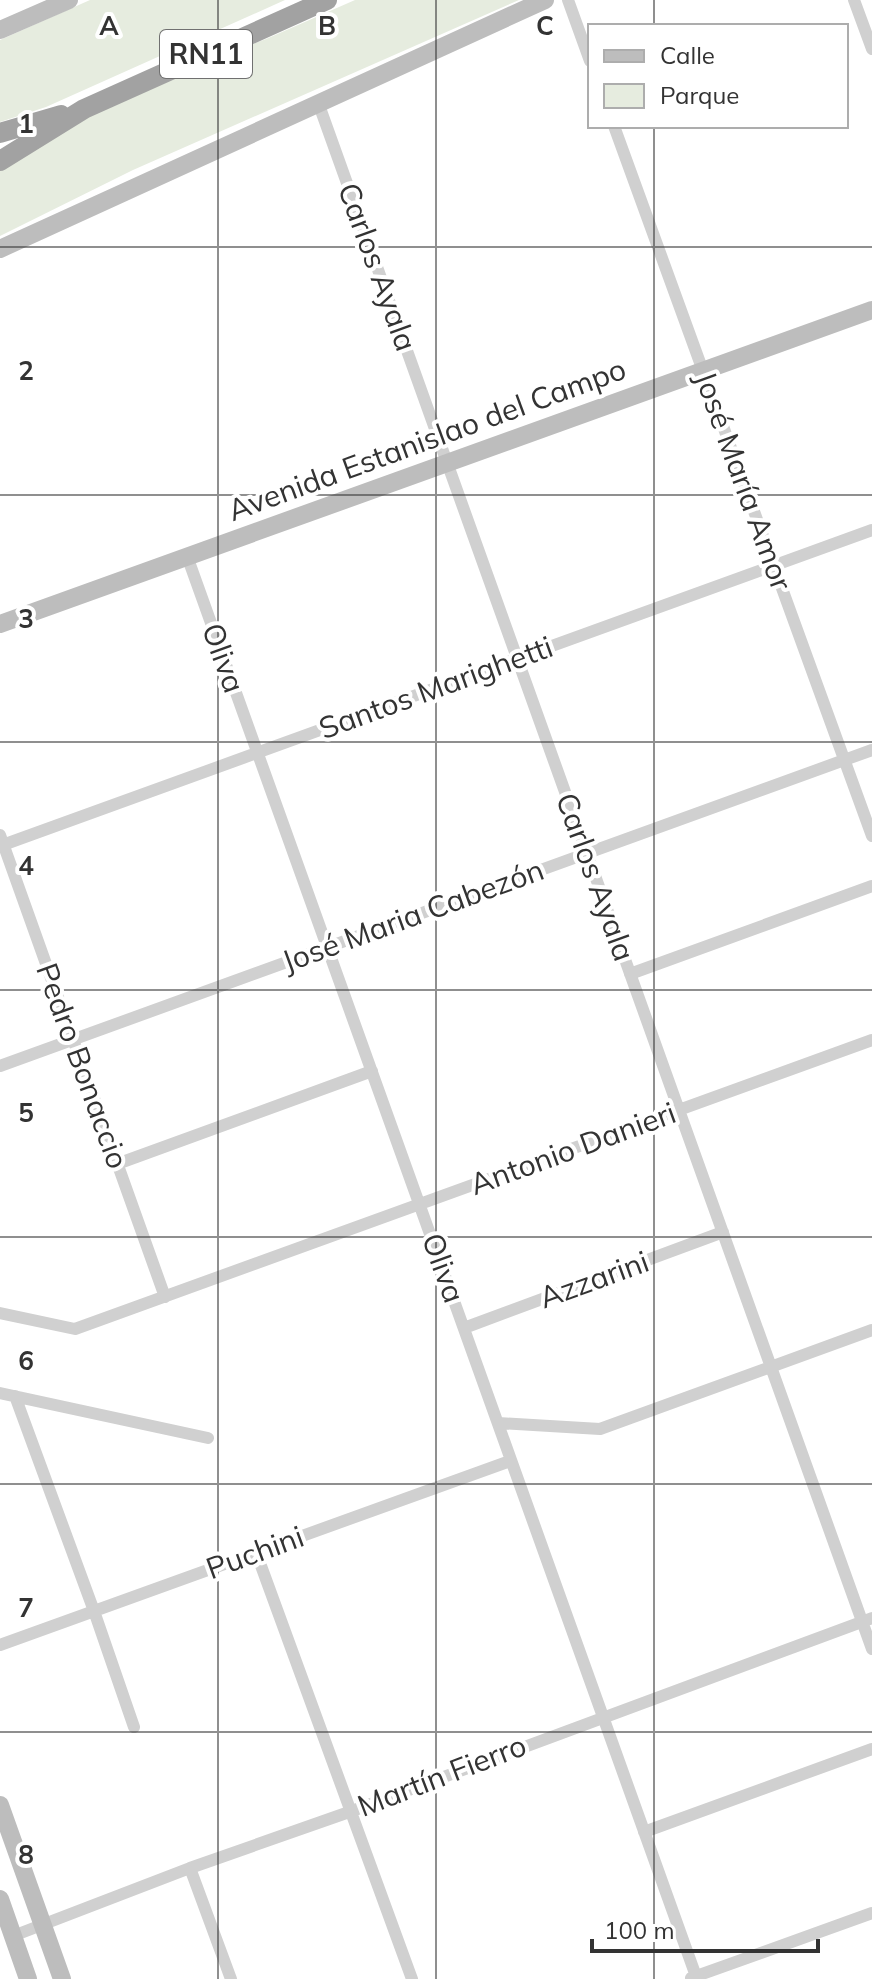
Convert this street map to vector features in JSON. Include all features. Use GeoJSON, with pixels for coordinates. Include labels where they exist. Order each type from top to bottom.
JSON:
{"type":"FeatureCollection","features":[{"type":"Feature","properties":{"kind":"highway","name":"RN11"},"geometry":{"type":"LineString","coordinates":[[0,161],[84,109],[327,0]]}},
{"type":"Feature","properties":{"kind":"highway","name":"RN11"},"geometry":{"type":"LineString","coordinates":[[0,133],[84,109]]}},
{"type":"Feature","properties":{"kind":"main road"},"geometry":{"type":"LineString","coordinates":[[0,30],[69,0]]}},
{"type":"Feature","properties":{"kind":"main road"},"geometry":{"type":"LineString","coordinates":[[0,249],[545,0]]}},
{"type":"Feature","properties":{"kind":"main road","name":"Avenida Estanislao del Campo"},"geometry":{"type":"LineString","coordinates":[[0,624],[872,310]]}},
{"type":"Feature","properties":{"kind":"main road"},"geometry":{"type":"LineString","coordinates":[[0,1805],[62,1979]]}},
{"type":"Feature","properties":{"kind":"main road"},"geometry":{"type":"LineString","coordinates":[[0,1899],[28,1979]]}},
{"type":"Feature","properties":{"kind":"street"},"geometry":{"type":"LineString","coordinates":[[568,0],[588,55]]}},
{"type":"Feature","properties":{"kind":"street"},"geometry":{"type":"LineString","coordinates":[[854,0],[872,49]]}},
{"type":"Feature","properties":{"kind":"street","name":"Carlos Ayala"},"geometry":{"type":"LineString","coordinates":[[319,105],[771,1367],[867,1620],[872,1649]]}},
{"type":"Feature","properties":{"kind":"street","name":"José María Amor"},"geometry":{"type":"LineString","coordinates":[[615,128],[872,836]]}},
{"type":"Feature","properties":{"kind":"street","name":"Santos Marighetti"},"geometry":{"type":"LineString","coordinates":[[1,842],[257,753],[872,530]]}},
{"type":"Feature","properties":{"kind":"street","name":"Oliva"},"geometry":{"type":"LineString","coordinates":[[187,556],[694,1978]]}},
{"type":"Feature","properties":{"kind":"street","name":"José Maria Cabezón"},"geometry":{"type":"LineString","coordinates":[[0,1066],[872,750]]}},
{"type":"Feature","properties":{"kind":"street","name":"Pedro Bonaccio"},"geometry":{"type":"LineString","coordinates":[[1,842],[165,1297]]}},
{"type":"Feature","properties":{"kind":"street"},"geometry":{"type":"LineString","coordinates":[[630,974],[872,886]]}},
{"type":"Feature","properties":{"kind":"street","name":"Antonio Danieri"},"geometry":{"type":"LineString","coordinates":[[0,1313],[75,1329],[872,1040]]}},
{"type":"Feature","properties":{"kind":"street"},"geometry":{"type":"LineString","coordinates":[[117,1164],[372,1071]]}},
{"type":"Feature","properties":{"kind":"street","name":"Azzarini"},"geometry":{"type":"LineString","coordinates":[[464,1328],[723,1232]]}},
{"type":"Feature","properties":{"kind":"street"},"geometry":{"type":"LineString","coordinates":[[498,1423],[600,1429],[872,1330]]}},
{"type":"Feature","properties":{"kind":"street"},"geometry":{"type":"LineString","coordinates":[[0,1393],[208,1438]]}},
{"type":"Feature","properties":{"kind":"street"},"geometry":{"type":"LineString","coordinates":[[15,1396],[134,1727]]}},
{"type":"Feature","properties":{"kind":"street","name":"Puchini"},"geometry":{"type":"LineString","coordinates":[[0,1645],[510,1461]]}},
{"type":"Feature","properties":{"kind":"street"},"geometry":{"type":"LineString","coordinates":[[256,1552],[412,1979]]}},
{"type":"Feature","properties":{"kind":"street","name":"Martín Fierro"},"geometry":{"type":"LineString","coordinates":[[13,1936],[867,1620]]}},
{"type":"Feature","properties":{"kind":"street"},"geometry":{"type":"LineString","coordinates":[[644,1832],[872,1749]]}},
{"type":"Feature","properties":{"kind":"street"},"geometry":{"type":"LineString","coordinates":[[190,1868],[231,1979]]}},
{"type":"Feature","properties":{"kind":"street"},"geometry":{"type":"LineString","coordinates":[[694,1978],[872,1913]]}},
{"type":"Feature","properties":{"kind":"green space"},"geometry":{"type":"Polygon","coordinates":[[[90,0],[285,0],[46,107],[0,122],[0,40],[90,0]]]}},
{"type":"Feature","properties":{"kind":"green space"},"geometry":{"type":"Polygon","coordinates":[[[355,0],[519,0],[133,170],[0,236],[0,169],[84,109],[266,39],[355,0]]]}}]}
